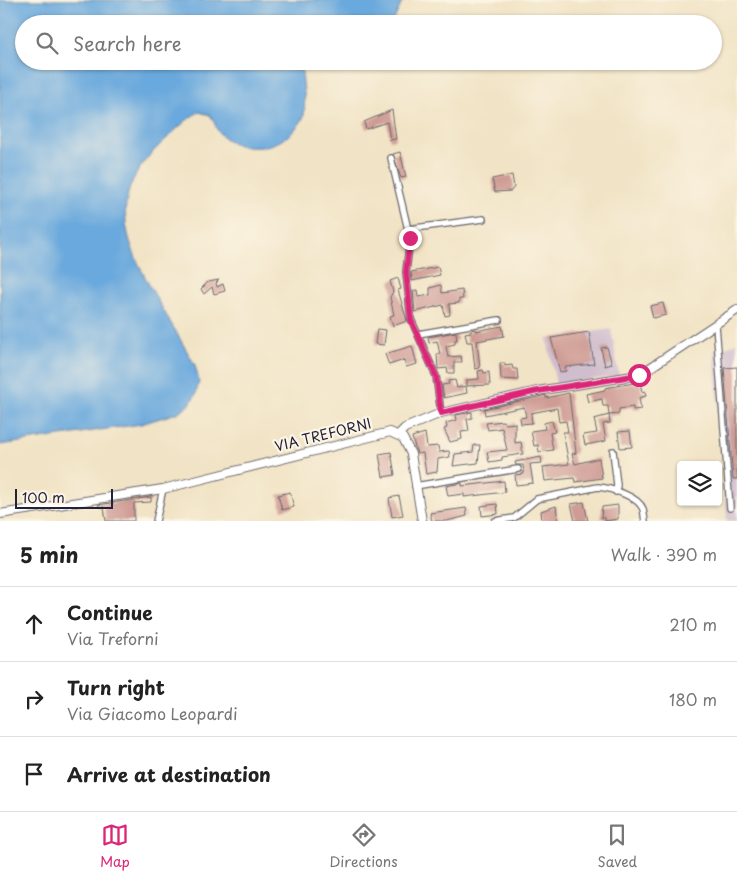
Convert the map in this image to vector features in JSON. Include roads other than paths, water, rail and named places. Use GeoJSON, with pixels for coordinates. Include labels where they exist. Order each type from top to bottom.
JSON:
{"type":"FeatureCollection","features":[{"type":"Feature","properties":{"kind":"street"},"geometry":{"type":"LineString","coordinates":[[391,158],[410,238],[406,272],[411,320],[436,376],[441,413]]}},
{"type":"Feature","properties":{"kind":"street"},"geometry":{"type":"LineString","coordinates":[[408,229],[482,218]]}},
{"type":"Feature","properties":{"kind":"street"},"geometry":{"type":"LineString","coordinates":[[422,521],[411,454],[405,441],[398,435],[405,428],[441,413],[538,391],[639,375],[737,310]]}},
{"type":"Feature","properties":{"kind":"street"},"geometry":{"type":"LineString","coordinates":[[418,334],[499,320]]}},
{"type":"Feature","properties":{"kind":"street"},"geometry":{"type":"LineString","coordinates":[[716,325],[730,508]]}},
{"type":"Feature","properties":{"kind":"street","name":"VIA TREFORNI"},"geometry":{"type":"LineString","coordinates":[[0,514],[163,489],[376,434],[390,432],[398,435]]}},
{"type":"Feature","properties":{"kind":"street"},"geometry":{"type":"LineString","coordinates":[[614,451],[618,485],[616,492]]}},
{"type":"Feature","properties":{"kind":"street"},"geometry":{"type":"LineString","coordinates":[[415,486],[518,469]]}},
{"type":"Feature","properties":{"kind":"street"},"geometry":{"type":"LineString","coordinates":[[496,521],[514,518],[537,499],[598,487],[616,492],[639,504],[643,509],[644,521]]}},
{"type":"Feature","properties":{"kind":"street"},"geometry":{"type":"LineString","coordinates":[[156,521],[163,489]]}},
{"type":"Feature","properties":{"kind":"water"},"geometry":{"type":"Polygon","coordinates":[[[0,0],[403,0],[396,15],[15,15],[15,70],[302,70],[304,115],[300,124],[289,135],[273,144],[254,147],[235,144],[226,139],[219,133],[210,115],[199,112],[185,121],[164,141],[145,161],[133,180],[127,198],[126,217],[129,237],[145,277],[195,365],[199,381],[196,394],[190,404],[177,413],[141,424],[0,445],[0,0]]]}}]}
